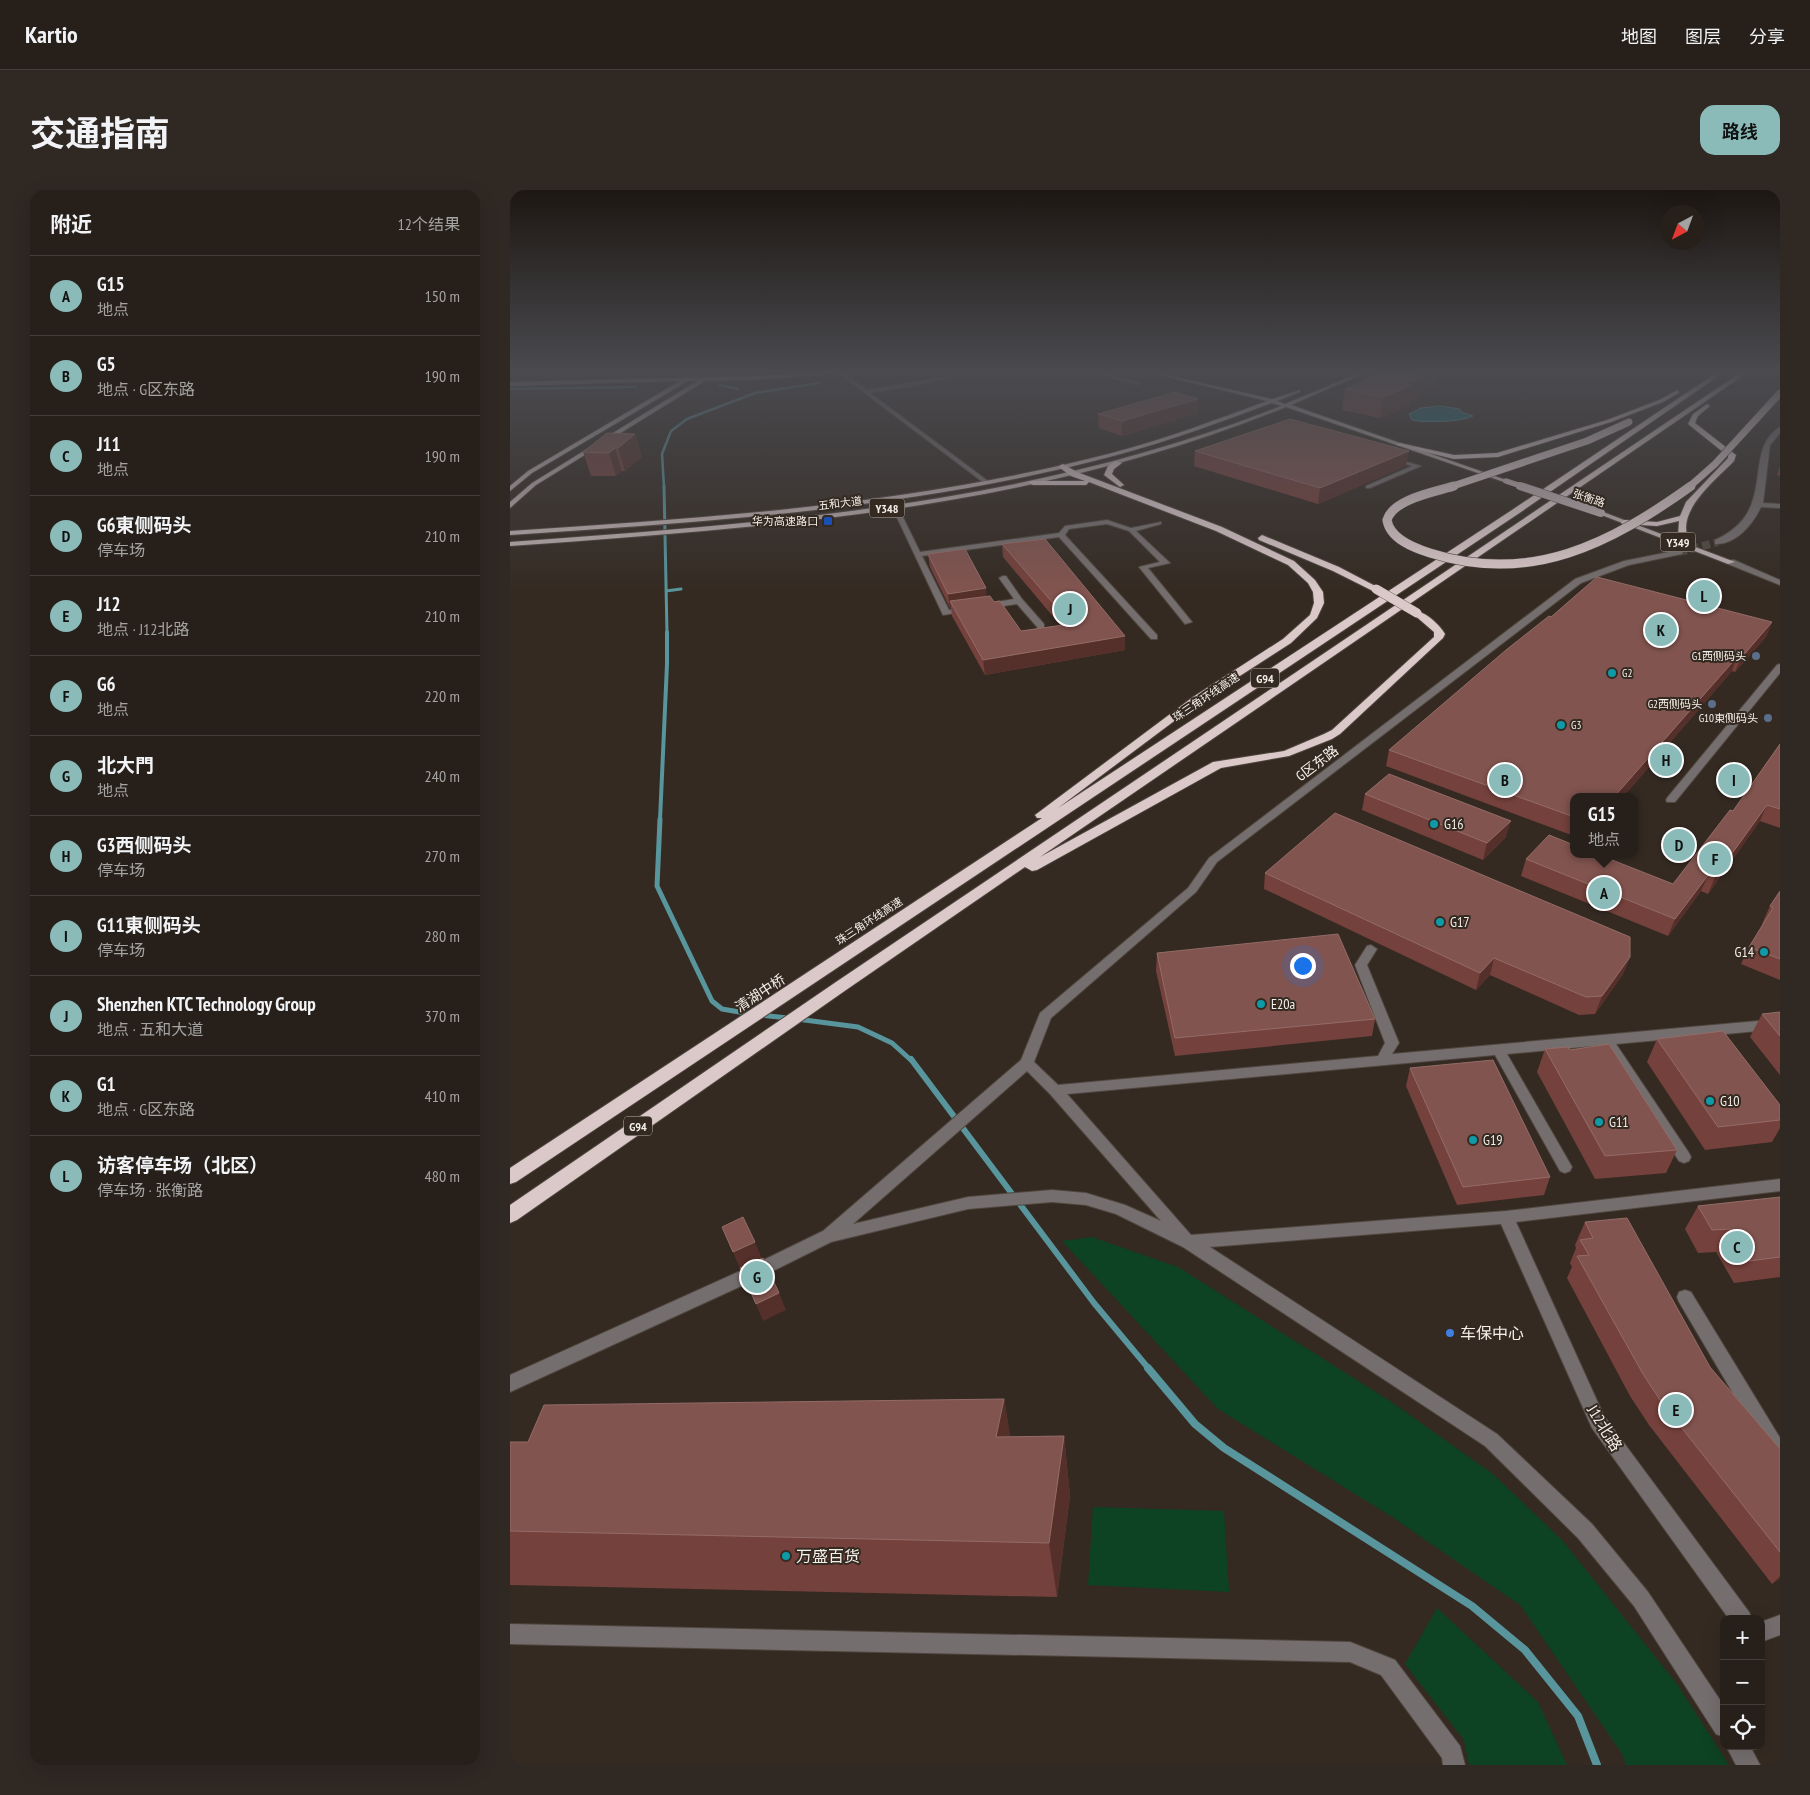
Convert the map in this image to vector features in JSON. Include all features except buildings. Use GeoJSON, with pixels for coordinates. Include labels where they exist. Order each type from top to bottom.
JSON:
{"type":"FeatureCollection","features":[{"type":"Feature","properties":{"kind":"highway"},"geometry":{"type":"LineString","coordinates":[[1407,446],[1454,457],[1498,455]]}},
{"type":"Feature","properties":{"kind":"highway"},"geometry":{"type":"LineString","coordinates":[[1475,471],[1478,464],[1498,455],[1526,446]]}},
{"type":"Feature","properties":{"kind":"highway"},"geometry":{"type":"LineString","coordinates":[[1569,446],[1402,503],[1388,513],[1386,521],[1388,527],[1398,537],[1415,547],[1456,559],[1505,564],[1536,562],[1562,557],[1618,531],[1655,511],[1706,473],[1730,446]]}},
{"type":"Feature","properties":{"kind":"highway","name":"珠三角环线高速"},"geometry":{"type":"LineString","coordinates":[[809,980],[1612,446]]}},
{"type":"Feature","properties":{"kind":"highway","name":"G94"},"geometry":{"type":"LineString","coordinates":[[510,1215],[841,986],[1636,446]]}},
{"type":"Feature","properties":{"kind":"highway"},"geometry":{"type":"LineString","coordinates":[[1683,549],[1683,518],[1688,504],[1731,459],[1732,454],[1721,446]]}},
{"type":"Feature","properties":{"kind":"highway"},"geometry":{"type":"LineString","coordinates":[[1116,486],[1108,475],[1111,468],[1118,463]]}},
{"type":"Feature","properties":{"kind":"highway"},"geometry":{"type":"LineString","coordinates":[[947,914],[1209,768],[1232,761],[1281,755],[1324,740],[1351,719],[1438,638],[1440,634],[1438,630],[1417,613],[1376,589],[1336,569],[1216,520],[1078,473],[1063,466]]}},
{"type":"Feature","properties":{"kind":"highway"},"geometry":{"type":"LineString","coordinates":[[926,903],[1141,739],[1287,641],[1314,616],[1319,603],[1318,592],[1307,576],[1300,570],[1264,550],[1116,486],[1077,482],[1033,483]]}},
{"type":"Feature","properties":{"kind":"highway"},"geometry":{"type":"LineString","coordinates":[[1625,522],[1657,524],[1683,518]]}},
{"type":"Feature","properties":{"kind":"highway"},"geometry":{"type":"LineString","coordinates":[[1204,524],[1216,520]]}},
{"type":"Feature","properties":{"kind":"highway","name":"清湖中桥"},"geometry":{"type":"LineString","coordinates":[[510,1177],[809,980]]}},
{"type":"Feature","properties":{"kind":"main road"},"geometry":{"type":"LineString","coordinates":[[510,489],[530,472],[573,446]]}},
{"type":"Feature","properties":{"kind":"main road"},"geometry":{"type":"LineString","coordinates":[[510,506],[534,484],[595,446]]}},
{"type":"Feature","properties":{"kind":"main road","name":"五和大道"},"geometry":{"type":"LineString","coordinates":[[510,533],[695,520],[832,506],[986,482],[1063,466],[1139,446]]}},
{"type":"Feature","properties":{"kind":"main road","name":"五和大道"},"geometry":{"type":"LineString","coordinates":[[510,545],[698,530],[895,507],[1033,483],[1118,463],[1174,446]]}},
{"type":"Feature","properties":{"kind":"main road","name":"张衡路"},"geometry":{"type":"LineString","coordinates":[[1404,446],[1625,522],[1683,549],[1731,562]]}},
{"type":"Feature","properties":{"kind":"main road"},"geometry":{"type":"LineString","coordinates":[[510,524],[518,528],[545,531]]}},
{"type":"Feature","properties":{"kind":"street"},"geometry":{"type":"LineString","coordinates":[[939,446],[986,482]]}},
{"type":"Feature","properties":{"kind":"street"},"geometry":{"type":"LineString","coordinates":[[1718,542],[1738,535],[1759,505],[1767,446]]}},
{"type":"Feature","properties":{"kind":"street"},"geometry":{"type":"LineString","coordinates":[[1368,487],[1418,466],[1380,455]]}},
{"type":"Feature","properties":{"kind":"street"},"geometry":{"type":"LineString","coordinates":[[1759,505],[1780,506]]}},
{"type":"Feature","properties":{"kind":"street"},"geometry":{"type":"LineString","coordinates":[[895,507],[946,613],[1019,601]]}},
{"type":"Feature","properties":{"kind":"street"},"geometry":{"type":"LineString","coordinates":[[1061,536],[1066,527],[1107,522],[1132,530],[1166,563],[1143,567],[1188,622]]}},
{"type":"Feature","properties":{"kind":"street"},"geometry":{"type":"LineString","coordinates":[[1132,530],[1159,523]]}},
{"type":"Feature","properties":{"kind":"street"},"geometry":{"type":"LineString","coordinates":[[918,554],[1061,536]]}},
{"type":"Feature","properties":{"kind":"street"},"geometry":{"type":"LineString","coordinates":[[1061,536],[1154,637]]}},
{"type":"Feature","properties":{"kind":"street","name":"G区东路"},"geometry":{"type":"LineString","coordinates":[[1026,1063],[1045,1016],[1192,890],[1213,860],[1578,581],[1627,563],[1683,549]]}},
{"type":"Feature","properties":{"kind":"street"},"geometry":{"type":"LineString","coordinates":[[1731,562],[1757,566],[1780,575]]}},
{"type":"Feature","properties":{"kind":"street"},"geometry":{"type":"LineString","coordinates":[[1731,562],[1780,583]]}},
{"type":"Feature","properties":{"kind":"street"},"geometry":{"type":"LineString","coordinates":[[1003,578],[1040,626]]}},
{"type":"Feature","properties":{"kind":"street"},"geometry":{"type":"LineString","coordinates":[[1671,800],[1780,667]]}},
{"type":"Feature","properties":{"kind":"street"},"geometry":{"type":"LineString","coordinates":[[1370,949],[1361,966],[1392,1043],[1382,1060]]}},
{"type":"Feature","properties":{"kind":"street"},"geometry":{"type":"LineString","coordinates":[[1054,1090],[1780,1024]]}},
{"type":"Feature","properties":{"kind":"street"},"geometry":{"type":"LineString","coordinates":[[1720,1029],[1732,1045]]}},
{"type":"Feature","properties":{"kind":"street"},"geometry":{"type":"LineString","coordinates":[[1607,1040],[1684,1157]]}},
{"type":"Feature","properties":{"kind":"street"},"geometry":{"type":"LineString","coordinates":[[1498,1049],[1566,1167]]}},
{"type":"Feature","properties":{"kind":"street"},"geometry":{"type":"LineString","coordinates":[[828,1236],[1026,1063],[1054,1090],[1189,1242]]}},
{"type":"Feature","properties":{"kind":"street"},"geometry":{"type":"LineString","coordinates":[[1189,1242],[1506,1217],[1780,1185]]}},
{"type":"Feature","properties":{"kind":"street"},"geometry":{"type":"LineString","coordinates":[[510,1384],[746,1276],[828,1236],[968,1203],[1052,1196],[1086,1199],[1120,1209],[1189,1242],[1491,1440],[1585,1531],[1635,1592],[1720,1720]]}},
{"type":"Feature","properties":{"kind":"street","name":"J12北路"},"geometry":{"type":"LineString","coordinates":[[1506,1217],[1598,1422],[1739,1615]]}},
{"type":"Feature","properties":{"kind":"street"},"geometry":{"type":"LineString","coordinates":[[1685,1297],[1780,1454]]}},
{"type":"Feature","properties":{"kind":"street"},"geometry":{"type":"LineString","coordinates":[[1765,1631],[1780,1625]]}},
{"type":"Feature","properties":{"kind":"street"},"geometry":{"type":"LineString","coordinates":[[510,1634],[1350,1652],[1388,1667],[1452,1754],[1454,1765]]}},
{"type":"Feature","properties":{"kind":"street"},"geometry":{"type":"LineString","coordinates":[[1740,1750],[1749,1765]]}},
{"type":"Feature","properties":{"kind":"green space"},"geometry":{"type":"Polygon","coordinates":[[[1092,1237],[1178,1267],[1390,1401],[1493,1474],[1562,1540],[1677,1684],[1729,1765],[1626,1765],[1622,1754],[1520,1605],[1392,1517],[1218,1409],[1062,1241],[1092,1237]]]}},
{"type":"Feature","properties":{"kind":"green space"},"geometry":{"type":"Polygon","coordinates":[[[1093,1507],[1224,1511],[1229,1592],[1088,1585],[1093,1507]]]}},
{"type":"Feature","properties":{"kind":"green space"},"geometry":{"type":"Polygon","coordinates":[[[1437,1608],[1538,1702],[1567,1765],[1469,1765],[1464,1740],[1405,1664],[1437,1608]]]}},
{"type":"Feature","properties":{"kind":"waterway"},"geometry":{"type":"LineString","coordinates":[[664,487],[662,454],[665,446]]}},
{"type":"Feature","properties":{"kind":"waterway"},"geometry":{"type":"LineString","coordinates":[[664,486],[666,591]]}},
{"type":"Feature","properties":{"kind":"waterway"},"geometry":{"type":"LineString","coordinates":[[666,591],[681,589]]}},
{"type":"Feature","properties":{"kind":"waterway"},"geometry":{"type":"LineString","coordinates":[[666,591],[667,633]]}},
{"type":"Feature","properties":{"kind":"waterway"},"geometry":{"type":"LineString","coordinates":[[660,820],[667,633]]}},
{"type":"Feature","properties":{"kind":"waterway"},"geometry":{"type":"LineString","coordinates":[[660,819],[657,886],[712,1001],[722,1009],[751,1014]]}},
{"type":"Feature","properties":{"kind":"waterway"},"geometry":{"type":"LineString","coordinates":[[760,1015],[788,1018]]}},
{"type":"Feature","properties":{"kind":"waterway"},"geometry":{"type":"LineString","coordinates":[[797,1019],[858,1027],[892,1043],[912,1061]]}},
{"type":"Feature","properties":{"kind":"waterway"},"geometry":{"type":"LineString","coordinates":[[911,1059],[1094,1303],[1149,1369]]}},
{"type":"Feature","properties":{"kind":"waterway"},"geometry":{"type":"LineString","coordinates":[[1148,1368],[1195,1424],[1224,1448],[1472,1606],[1525,1650],[1578,1716],[1597,1765]]}},
{"type":"Feature","properties":{"kind":"tunnel"},"geometry":{"type":"LineString","coordinates":[[1679,552],[1718,542]]}},
{"type":"Feature","properties":{"kind":"place","name":"华为高速路口"},"geometry":{"type":"Point","coordinates":[828,521]}},
{"type":"Feature","properties":{"kind":"place","name":"访客停车场（北区）"},"geometry":{"type":"Point","coordinates":[1704,596]}},
{"type":"Feature","properties":{"kind":"place","name":"Shenzhen KTC Technology Group"},"geometry":{"type":"Point","coordinates":[1070,609]}},
{"type":"Feature","properties":{"kind":"place","name":"G1"},"geometry":{"type":"Point","coordinates":[1661,630]}},
{"type":"Feature","properties":{"kind":"place","name":"G1西侧码头"},"geometry":{"type":"Point","coordinates":[1756,656]}},
{"type":"Feature","properties":{"kind":"place","name":"G2"},"geometry":{"type":"Point","coordinates":[1612,673]}},
{"type":"Feature","properties":{"kind":"place","name":"G2西侧码头"},"geometry":{"type":"Point","coordinates":[1712,704]}},
{"type":"Feature","properties":{"kind":"place","name":"G10東侧码头"},"geometry":{"type":"Point","coordinates":[1768,718]}},
{"type":"Feature","properties":{"kind":"place","name":"G3"},"geometry":{"type":"Point","coordinates":[1561,725]}},
{"type":"Feature","properties":{"kind":"place","name":"G3西侧码头"},"geometry":{"type":"Point","coordinates":[1666,760]}},
{"type":"Feature","properties":{"kind":"place","name":"G5"},"geometry":{"type":"Point","coordinates":[1505,780]}},
{"type":"Feature","properties":{"kind":"place","name":"G11東侧码头"},"geometry":{"type":"Point","coordinates":[1734,780]}},
{"type":"Feature","properties":{"kind":"place","name":"G16"},"geometry":{"type":"Point","coordinates":[1434,824]}},
{"type":"Feature","properties":{"kind":"place","name":"G6東侧码头"},"geometry":{"type":"Point","coordinates":[1679,845]}},
{"type":"Feature","properties":{"kind":"place","name":"G6"},"geometry":{"type":"Point","coordinates":[1715,859]}},
{"type":"Feature","properties":{"kind":"place","name":"G15"},"geometry":{"type":"Point","coordinates":[1604,893]}},
{"type":"Feature","properties":{"kind":"place","name":"G17"},"geometry":{"type":"Point","coordinates":[1440,922]}},
{"type":"Feature","properties":{"kind":"place","name":"G14"},"geometry":{"type":"Point","coordinates":[1764,952]}},
{"type":"Feature","properties":{"kind":"place","name":"E20a"},"geometry":{"type":"Point","coordinates":[1261,1004]}},
{"type":"Feature","properties":{"kind":"place","name":"G10"},"geometry":{"type":"Point","coordinates":[1710,1101]}},
{"type":"Feature","properties":{"kind":"place","name":"G11"},"geometry":{"type":"Point","coordinates":[1599,1122]}},
{"type":"Feature","properties":{"kind":"place","name":"G19"},"geometry":{"type":"Point","coordinates":[1473,1140]}},
{"type":"Feature","properties":{"kind":"place","name":"J11"},"geometry":{"type":"Point","coordinates":[1737,1247]}},
{"type":"Feature","properties":{"kind":"place","name":"北大門"},"geometry":{"type":"Point","coordinates":[757,1277]}},
{"type":"Feature","properties":{"kind":"place","name":"车保中心"},"geometry":{"type":"Point","coordinates":[1450,1333]}},
{"type":"Feature","properties":{"kind":"place","name":"J12"},"geometry":{"type":"Point","coordinates":[1676,1410]}},
{"type":"Feature","properties":{"kind":"place","name":"万盛百货"},"geometry":{"type":"Point","coordinates":[786,1556]}}]}
